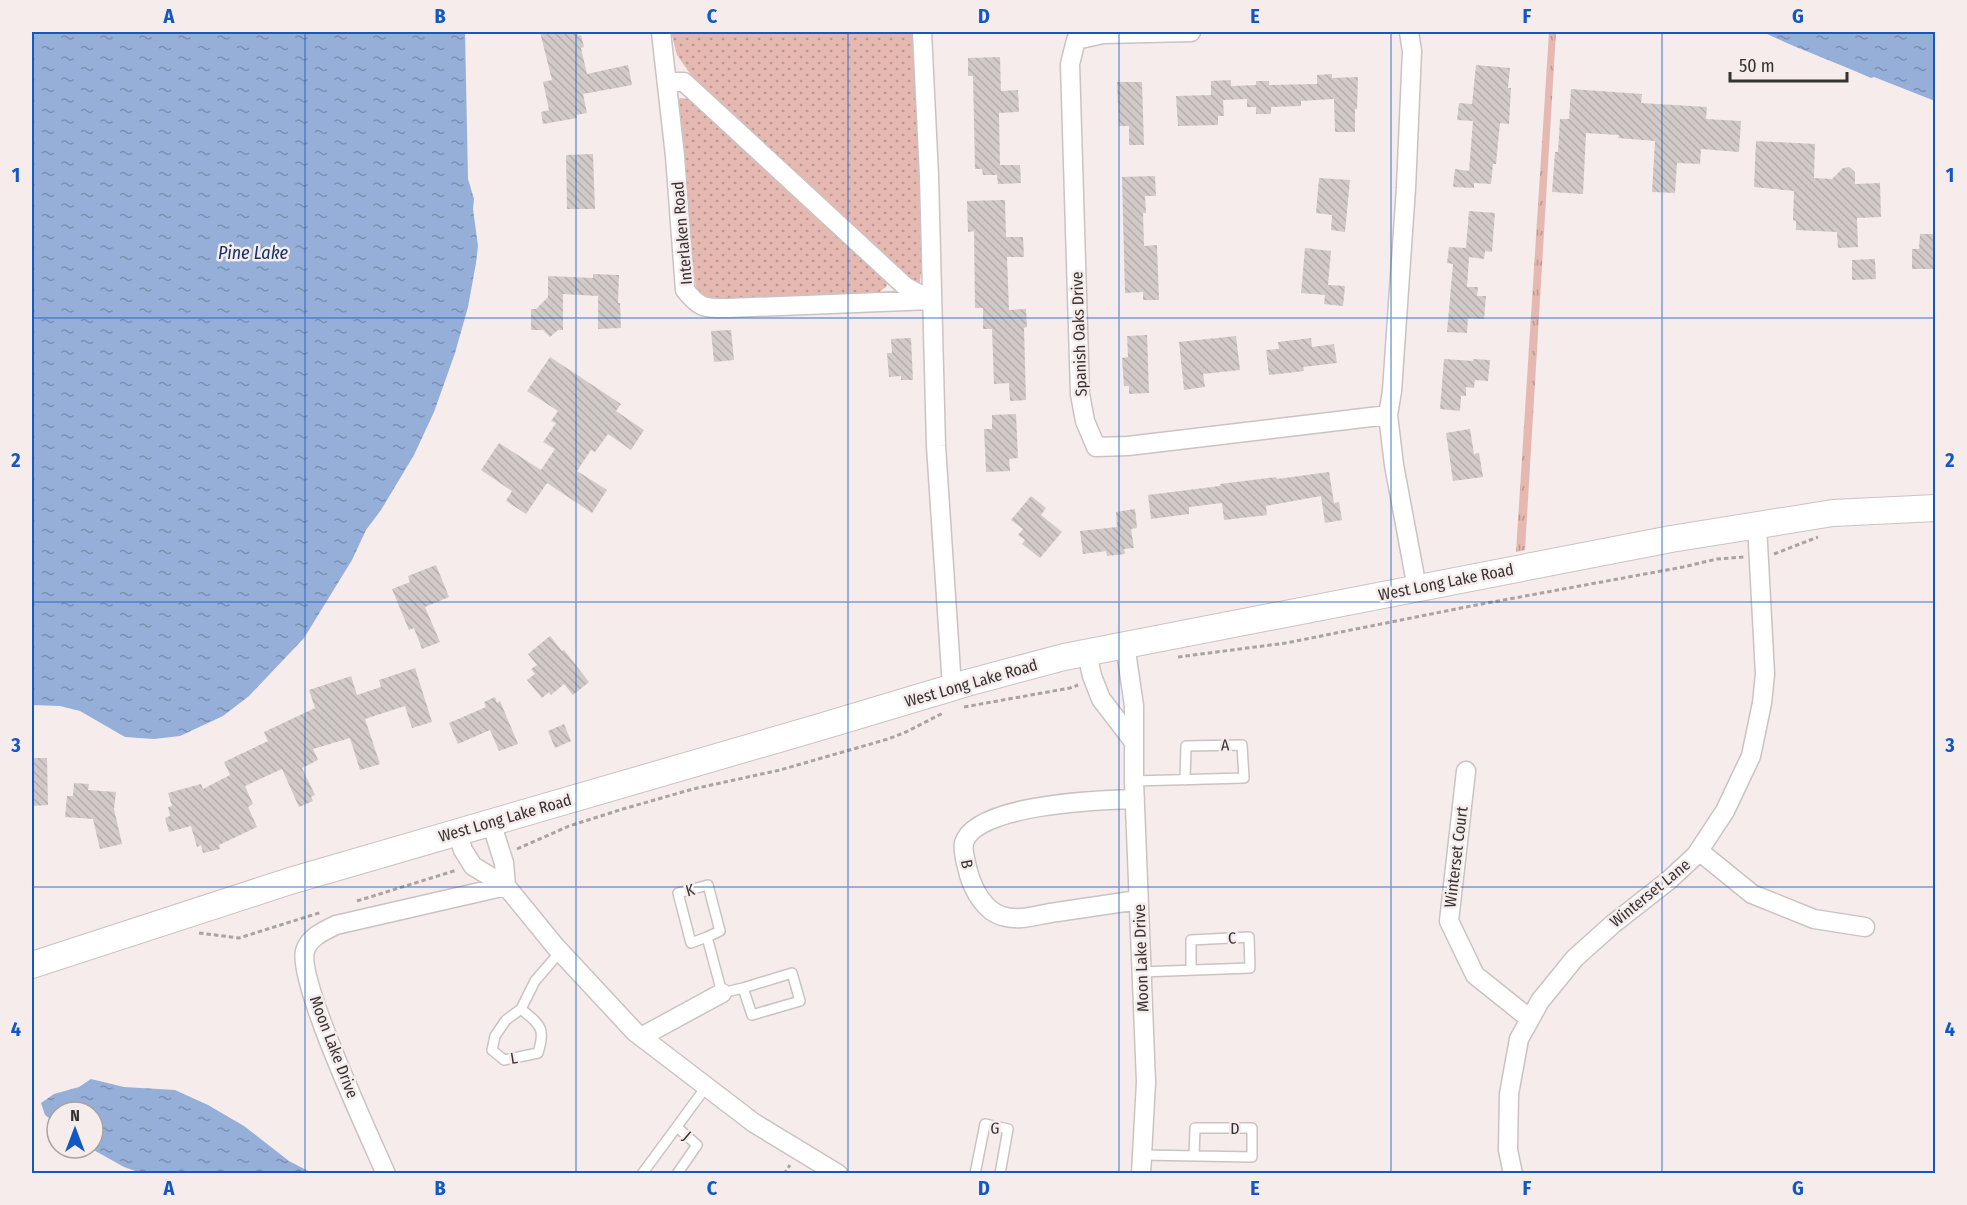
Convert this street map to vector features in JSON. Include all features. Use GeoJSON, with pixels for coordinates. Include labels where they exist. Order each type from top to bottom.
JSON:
{"type":"FeatureCollection","features":[{"type":"Feature","properties":{"kind":"main road","name":"West Long Lake Road"},"geometry":{"type":"LineString","coordinates":[[32,965],[279,884],[491,822],[954,702],[1090,664],[1125,644],[1757,525],[1833,513],[1935,508]]}},
{"type":"Feature","properties":{"kind":"street","name":"Interlaken Road"},"geometry":{"type":"LineString","coordinates":[[661,32],[675,156],[685,290],[695,302],[707,308],[728,308],[931,300]]}},
{"type":"Feature","properties":{"kind":"street"},"geometry":{"type":"LineString","coordinates":[[922,32],[929,176],[935,441],[954,702]]}},
{"type":"Feature","properties":{"kind":"street","name":"Spanish Oaks Drive"},"geometry":{"type":"LineString","coordinates":[[1191,32],[1103,34],[1076,40],[1070,64],[1080,394],[1085,421],[1096,447],[1128,446],[1388,415]]}},
{"type":"Feature","properties":{"kind":"street"},"geometry":{"type":"LineString","coordinates":[[1409,32],[1412,51],[1406,188],[1392,391],[1388,415],[1396,476],[1417,588]]}},
{"type":"Feature","properties":{"kind":"street"},"geometry":{"type":"LineString","coordinates":[[667,82],[684,82],[906,287],[931,300]]}},
{"type":"Feature","properties":{"kind":"street","name":"Winterset Lane"},"geometry":{"type":"LineString","coordinates":[[1513,1173],[1508,1150],[1509,1094],[1519,1040],[1540,1001],[1575,958],[1613,924],[1668,881],[1700,851],[1725,811],[1751,756],[1762,703],[1765,674],[1757,525]]}},
{"type":"Feature","properties":{"kind":"street","name":"Moon Lake Drive"},"geometry":{"type":"LineString","coordinates":[[1125,644],[1134,706],[1138,900],[1146,1082],[1141,1173]]}},
{"type":"Feature","properties":{"kind":"street"},"geometry":{"type":"LineString","coordinates":[[1090,664],[1101,699],[1134,742]]}},
{"type":"Feature","properties":{"kind":"street","name":"Winterset Court"},"geometry":{"type":"LineString","coordinates":[[1466,771],[1449,921],[1474,975],[1530,1019]]}},
{"type":"Feature","properties":{"kind":"street","name":"B"},"geometry":{"type":"LineString","coordinates":[[1135,790],[1005,814],[975,827],[964,844],[965,862],[971,883],[981,900],[992,911],[1002,916],[1031,917],[1138,900]]}},
{"type":"Feature","properties":{"kind":"street"},"geometry":{"type":"LineString","coordinates":[[491,822],[501,855],[506,886]]}},
{"type":"Feature","properties":{"kind":"street"},"geometry":{"type":"LineString","coordinates":[[457,832],[463,850],[473,866],[506,886],[560,952],[641,1037],[754,1123],[838,1173]]}},
{"type":"Feature","properties":{"kind":"street"},"geometry":{"type":"LineString","coordinates":[[1700,851],[1752,894],[1814,919],[1865,927]]}},
{"type":"Feature","properties":{"kind":"street","name":"Moon Lake Drive"},"geometry":{"type":"LineString","coordinates":[[386,1173],[321,1021],[308,976],[306,950],[318,934],[336,926],[506,886]]}},
{"type":"Feature","properties":{"kind":"street"},"geometry":{"type":"LineString","coordinates":[[641,1037],[722,993]]}},
{"type":"Feature","properties":{"kind":"lane","name":"A"},"geometry":{"type":"LineString","coordinates":[[1135,790],[1185,780],[1244,778],[1242,745],[1186,746],[1185,780]]}},
{"type":"Feature","properties":{"kind":"lane","name":"K"},"geometry":{"type":"LineString","coordinates":[[708,885],[720,931],[707,937],[691,943],[678,893],[708,885]]}},
{"type":"Feature","properties":{"kind":"lane"},"geometry":{"type":"LineString","coordinates":[[707,937],[722,993],[792,973],[800,1001],[752,1015],[743,988]]}},
{"type":"Feature","properties":{"kind":"lane","name":"C"},"geometry":{"type":"LineString","coordinates":[[1141,972],[1250,968],[1249,937],[1191,940],[1191,970]]}},
{"type":"Feature","properties":{"kind":"lane","name":"L"},"geometry":{"type":"LineString","coordinates":[[521,1009],[539,1024],[543,1037],[538,1053],[504,1060],[492,1050],[495,1036],[506,1020],[521,1009],[536,981],[560,952]]}},
{"type":"Feature","properties":{"kind":"lane","name":"J"},"geometry":{"type":"LineString","coordinates":[[642,1173],[706,1087]]}},
{"type":"Feature","properties":{"kind":"lane","name":"G"},"geometry":{"type":"LineString","coordinates":[[975,1173],[985,1124],[1008,1129],[1000,1173]]}},
{"type":"Feature","properties":{"kind":"lane","name":"J"},"geometry":{"type":"LineString","coordinates":[[676,1127],[697,1145],[677,1173]]}},
{"type":"Feature","properties":{"kind":"lane","name":"D"},"geometry":{"type":"LineString","coordinates":[[1142,1155],[1194,1156],[1252,1157],[1252,1128],[1195,1128],[1194,1156]]}},
{"type":"Feature","properties":{"kind":"path"},"geometry":{"type":"LineString","coordinates":[[1172,658],[1286,643],[1717,559],[1772,555],[1827,534]]}},
{"type":"Feature","properties":{"kind":"path"},"geometry":{"type":"LineString","coordinates":[[501,855],[569,826],[623,809],[693,789],[780,770],[888,739],[906,732],[954,702],[1070,688],[1090,664]]}},
{"type":"Feature","properties":{"kind":"path"},"geometry":{"type":"LineString","coordinates":[[352,903],[473,866]]}},
{"type":"Feature","properties":{"kind":"path"},"geometry":{"type":"LineString","coordinates":[[197,933],[239,938],[323,912]]}},
{"type":"Feature","properties":{"kind":"green space"},"geometry":{"type":"Polygon","coordinates":[[[671,32],[914,32],[922,258],[920,283],[912,281],[693,78],[677,55],[671,32]]]}},
{"type":"Feature","properties":{"kind":"green space"},"geometry":{"type":"Polygon","coordinates":[[[1549,32],[1556,32],[1525,550],[1516,552],[1549,32]]]}},
{"type":"Feature","properties":{"kind":"green space"},"geometry":{"type":"Polygon","coordinates":[[[680,98],[691,99],[884,275],[887,286],[877,294],[720,303],[696,291],[676,103],[680,98]]]}},
{"type":"Feature","properties":{"kind":"water","name":"Pine Lake"},"geometry":{"type":"Polygon","coordinates":[[[32,32],[465,32],[468,179],[474,199],[473,209],[478,246],[468,307],[455,353],[434,412],[414,455],[381,510],[366,530],[352,560],[304,638],[249,696],[223,716],[180,736],[154,739],[125,737],[80,711],[60,706],[32,705],[32,32]]]}},
{"type":"Feature","properties":{"kind":"water"},"geometry":{"type":"Polygon","coordinates":[[[1763,32],[1935,32],[1935,101],[1874,77],[1871,78],[1763,32]]]}},
{"type":"Feature","properties":{"kind":"water"},"geometry":{"type":"Polygon","coordinates":[[[91,1079],[124,1087],[175,1090],[208,1105],[244,1126],[289,1161],[312,1173],[144,1174],[124,1167],[105,1156],[105,1100],[45,1100],[54,1094],[79,1087],[91,1079]]]}},
{"type":"Feature","properties":{"kind":"water"},"geometry":{"type":"Polygon","coordinates":[[[45,1100],[45,1115],[41,1103],[45,1100]]]}},
{"type":"Feature","properties":{"kind":"building"},"geometry":{"type":"Polygon","coordinates":[[[540,32],[577,32],[578,36],[581,35],[584,47],[581,48],[587,74],[628,65],[632,85],[583,94],[587,113],[576,115],[577,118],[543,124],[541,112],[549,110],[543,82],[552,80],[540,32]]]}},
{"type":"Feature","properties":{"kind":"building"},"geometry":{"type":"Polygon","coordinates":[[[1000,57],[1001,91],[1018,90],[1019,112],[999,113],[1000,165],[1020,165],[1021,183],[998,184],[997,175],[983,175],[982,169],[975,169],[973,76],[968,76],[968,58],[1000,57]]]}},
{"type":"Feature","properties":{"kind":"building"},"geometry":{"type":"Polygon","coordinates":[[[1476,65],[1510,68],[1509,124],[1500,123],[1496,164],[1493,164],[1491,184],[1474,183],[1474,188],[1453,187],[1455,169],[1469,171],[1473,121],[1457,120],[1459,103],[1472,104],[1476,65]]]}},
{"type":"Feature","properties":{"kind":"building"},"geometry":{"type":"Polygon","coordinates":[[[1332,74],[1332,78],[1358,77],[1355,132],[1335,132],[1334,99],[1301,101],[1301,106],[1271,107],[1271,114],[1256,114],[1256,107],[1247,107],[1247,99],[1223,100],[1224,116],[1218,116],[1218,125],[1178,126],[1176,96],[1211,95],[1211,81],[1231,80],[1231,86],[1256,85],[1256,81],[1269,81],[1269,85],[1317,84],[1317,75],[1332,74]]]}},
{"type":"Feature","properties":{"kind":"building"},"geometry":{"type":"Polygon","coordinates":[[[1117,82],[1142,82],[1144,145],[1129,145],[1129,126],[1119,126],[1117,82]]]}},
{"type":"Feature","properties":{"kind":"building"},"geometry":{"type":"Polygon","coordinates":[[[1571,89],[1642,94],[1641,103],[1707,107],[1706,119],[1741,121],[1739,152],[1701,149],[1700,164],[1677,163],[1675,193],[1652,192],[1655,141],[1618,138],[1619,135],[1586,133],[1583,194],[1552,192],[1560,119],[1569,119],[1571,89]]]}},
{"type":"Feature","properties":{"kind":"building"},"geometry":{"type":"Polygon","coordinates":[[[1756,141],[1815,144],[1814,178],[1832,179],[1843,168],[1849,167],[1855,172],[1855,184],[1880,183],[1881,217],[1857,218],[1858,247],[1838,248],[1837,232],[1796,230],[1796,221],[1793,220],[1794,191],[1754,187],[1756,141]]]}},
{"type":"Feature","properties":{"kind":"building"},"geometry":{"type":"Polygon","coordinates":[[[593,154],[595,209],[567,209],[566,155],[593,154]]]}},
{"type":"Feature","properties":{"kind":"building"},"geometry":{"type":"Polygon","coordinates":[[[1155,176],[1156,196],[1145,196],[1144,246],[1157,245],[1159,300],[1143,300],[1143,292],[1125,293],[1122,177],[1155,176]]]}},
{"type":"Feature","properties":{"kind":"building"},"geometry":{"type":"Polygon","coordinates":[[[1319,178],[1350,180],[1345,232],[1331,230],[1332,215],[1316,213],[1319,178]]]}},
{"type":"Feature","properties":{"kind":"building"},"geometry":{"type":"Polygon","coordinates":[[[1005,200],[1006,237],[1023,237],[1024,257],[1007,257],[1009,310],[1026,309],[1027,327],[1024,328],[1026,400],[1010,401],[1009,383],[994,384],[992,329],[983,329],[983,308],[975,308],[974,231],[968,232],[967,201],[1005,200]]]}},
{"type":"Feature","properties":{"kind":"building"},"geometry":{"type":"Polygon","coordinates":[[[1469,211],[1495,213],[1492,252],[1485,251],[1484,259],[1469,257],[1467,287],[1478,287],[1477,296],[1486,296],[1484,319],[1468,318],[1467,333],[1447,332],[1453,264],[1447,263],[1449,247],[1466,248],[1469,211]]]}},
{"type":"Feature","properties":{"kind":"building"},"geometry":{"type":"Polygon","coordinates":[[[1920,234],[1935,234],[1934,269],[1912,269],[1912,249],[1919,249],[1920,234]]]}},
{"type":"Feature","properties":{"kind":"building"},"geometry":{"type":"Polygon","coordinates":[[[1305,248],[1331,251],[1328,285],[1345,286],[1343,306],[1324,304],[1325,295],[1301,293],[1305,248]]]}},
{"type":"Feature","properties":{"kind":"building"},"geometry":{"type":"Polygon","coordinates":[[[1875,259],[1876,279],[1852,280],[1852,260],[1875,259]]]}},
{"type":"Feature","properties":{"kind":"building"},"geometry":{"type":"Polygon","coordinates":[[[593,274],[619,275],[618,303],[620,303],[621,328],[598,329],[598,296],[563,294],[563,330],[558,330],[550,337],[543,330],[531,330],[531,309],[536,309],[548,297],[548,276],[593,278],[593,274]]]}},
{"type":"Feature","properties":{"kind":"building"},"geometry":{"type":"Polygon","coordinates":[[[731,330],[734,360],[714,362],[711,331],[731,330]]]}},
{"type":"Feature","properties":{"kind":"building"},"geometry":{"type":"Polygon","coordinates":[[[1147,335],[1149,393],[1129,394],[1129,386],[1124,386],[1122,358],[1128,357],[1127,336],[1147,335]]]}},
{"type":"Feature","properties":{"kind":"building"},"geometry":{"type":"Polygon","coordinates":[[[1236,336],[1240,370],[1203,374],[1205,387],[1184,390],[1179,342],[1236,336]]]}},
{"type":"Feature","properties":{"kind":"building"},"geometry":{"type":"Polygon","coordinates":[[[911,338],[913,380],[901,380],[901,376],[889,377],[887,353],[892,353],[891,339],[911,338]]]}},
{"type":"Feature","properties":{"kind":"building"},"geometry":{"type":"Polygon","coordinates":[[[1311,338],[1312,347],[1334,344],[1337,363],[1303,367],[1304,371],[1269,375],[1266,350],[1279,349],[1278,342],[1311,338]]]}},
{"type":"Feature","properties":{"kind":"building"},"geometry":{"type":"Polygon","coordinates":[[[550,357],[621,404],[616,411],[644,430],[631,450],[608,434],[595,452],[591,450],[577,471],[607,490],[592,513],[547,483],[526,514],[506,501],[512,491],[481,470],[499,443],[541,470],[555,449],[543,442],[556,423],[551,421],[558,411],[527,391],[550,357]]]}},
{"type":"Feature","properties":{"kind":"building"},"geometry":{"type":"Polygon","coordinates":[[[1444,359],[1490,360],[1488,381],[1475,380],[1474,388],[1466,387],[1466,396],[1461,396],[1460,411],[1440,409],[1444,359]]]}},
{"type":"Feature","properties":{"kind":"building"},"geometry":{"type":"Polygon","coordinates":[[[1016,414],[1018,458],[1009,459],[1010,471],[986,472],[984,429],[992,429],[992,415],[1016,414]]]}},
{"type":"Feature","properties":{"kind":"building"},"geometry":{"type":"Polygon","coordinates":[[[1470,429],[1474,454],[1479,453],[1483,477],[1453,481],[1446,433],[1470,429]]]}},
{"type":"Feature","properties":{"kind":"building"},"geometry":{"type":"Polygon","coordinates":[[[1329,472],[1334,503],[1339,502],[1342,520],[1325,523],[1321,496],[1266,506],[1267,515],[1224,520],[1222,503],[1189,507],[1189,514],[1151,519],[1148,495],[1220,486],[1220,484],[1329,472]]]}},
{"type":"Feature","properties":{"kind":"building"},"geometry":{"type":"Polygon","coordinates":[[[1031,496],[1046,508],[1041,515],[1062,532],[1040,558],[1022,544],[1025,540],[1018,535],[1023,529],[1011,520],[1031,496]]]}},
{"type":"Feature","properties":{"kind":"building"},"geometry":{"type":"Polygon","coordinates":[[[1135,509],[1137,528],[1131,529],[1134,548],[1124,549],[1125,554],[1107,556],[1106,551],[1083,554],[1080,531],[1117,527],[1116,512],[1135,509]]]}},
{"type":"Feature","properties":{"kind":"building"},"geometry":{"type":"Polygon","coordinates":[[[436,565],[449,597],[425,607],[440,642],[422,649],[414,628],[409,630],[392,589],[410,582],[408,576],[436,565]]]}},
{"type":"Feature","properties":{"kind":"building"},"geometry":{"type":"Polygon","coordinates":[[[550,636],[589,682],[573,695],[564,684],[551,695],[549,692],[542,698],[527,680],[535,674],[531,669],[537,665],[528,654],[550,636]]]}},
{"type":"Feature","properties":{"kind":"building"},"geometry":{"type":"Polygon","coordinates":[[[415,668],[432,722],[412,728],[405,706],[365,719],[380,764],[360,770],[350,738],[313,749],[318,760],[302,768],[315,795],[311,797],[313,801],[299,807],[282,769],[245,786],[253,804],[248,807],[257,827],[219,845],[220,849],[203,853],[201,845],[197,847],[191,826],[169,832],[165,818],[170,816],[168,807],[172,806],[168,793],[201,784],[203,789],[230,775],[224,762],[268,741],[264,732],[315,708],[309,690],[351,676],[357,695],[381,687],[379,680],[415,668]]]}},
{"type":"Feature","properties":{"kind":"building"},"geometry":{"type":"Polygon","coordinates":[[[495,697],[497,703],[500,701],[518,744],[499,751],[490,730],[458,744],[449,723],[486,707],[484,702],[495,697]]]}},
{"type":"Feature","properties":{"kind":"building"},"geometry":{"type":"Polygon","coordinates":[[[564,724],[571,741],[555,748],[548,731],[564,724]]]}},
{"type":"Feature","properties":{"kind":"building"},"geometry":{"type":"Polygon","coordinates":[[[32,758],[47,758],[48,805],[32,806],[32,758]]]}},
{"type":"Feature","properties":{"kind":"building"},"geometry":{"type":"Polygon","coordinates":[[[74,783],[89,784],[88,790],[116,792],[114,809],[122,844],[100,849],[93,819],[65,817],[67,796],[73,796],[74,783]]]}}]}
